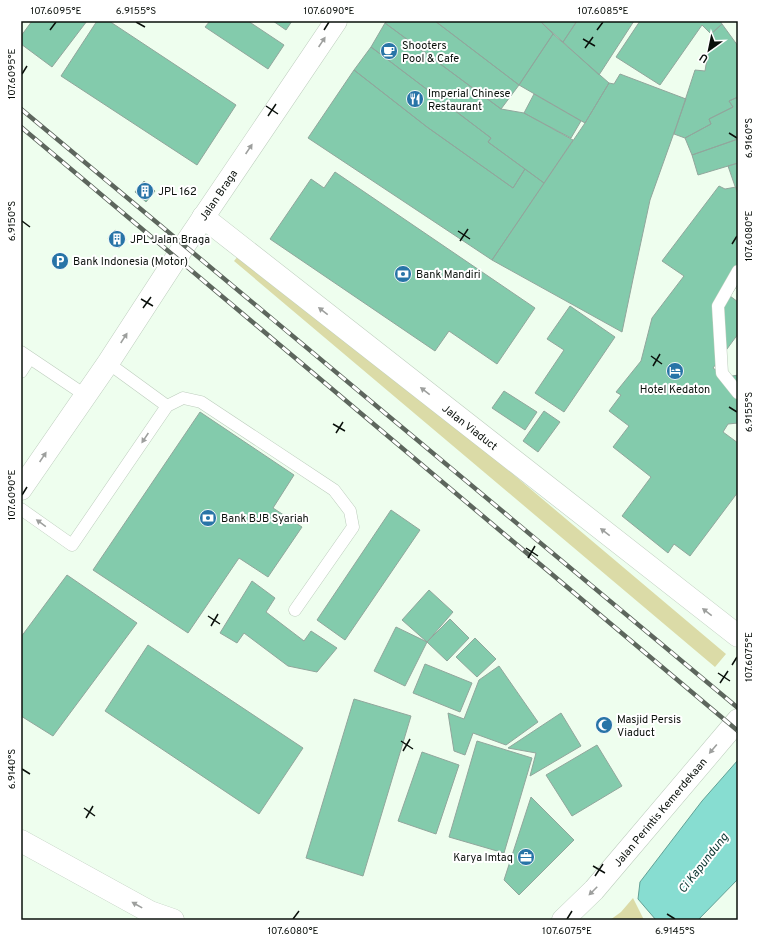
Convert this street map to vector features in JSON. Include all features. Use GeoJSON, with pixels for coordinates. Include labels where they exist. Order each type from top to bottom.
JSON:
{"type":"FeatureCollection","features":[{"type":"Feature","properties":{"kind":"main road","name":"Jalan Braga"},"geometry":{"type":"LineString","coordinates":[[21,489],[108,363],[203,217],[336,21]]}},
{"type":"Feature","properties":{"kind":"main road","name":"Jalan Viaduct"},"geometry":{"type":"LineString","coordinates":[[203,217],[738,636]]}},
{"type":"Feature","properties":{"kind":"main road","name":"Jalan Perintis Kemerdekaan"},"geometry":{"type":"LineString","coordinates":[[562,920],[594,890],[738,720]]}},
{"type":"Feature","properties":{"kind":"main road"},"geometry":{"type":"LineString","coordinates":[[21,842],[150,912],[173,920]]}},
{"type":"Feature","properties":{"kind":"lane"},"geometry":{"type":"LineString","coordinates":[[738,271],[718,306],[722,373],[738,393]]}},
{"type":"Feature","properties":{"kind":"lane"},"geometry":{"type":"LineString","coordinates":[[21,372],[25,355],[85,395]]}},
{"type":"Feature","properties":{"kind":"lane"},"geometry":{"type":"LineString","coordinates":[[108,363],[167,406]]}},
{"type":"Feature","properties":{"kind":"lane"},"geometry":{"type":"LineString","coordinates":[[21,509],[72,545],[167,406],[183,398],[201,402],[334,490],[350,511],[353,527],[295,610]]}},
{"type":"Feature","properties":{"kind":"green space"},"geometry":{"type":"Polygon","coordinates":[[[245,248],[726,654],[715,667],[234,261],[245,248]]]}},
{"type":"Feature","properties":{"kind":"green space"},"geometry":{"type":"Polygon","coordinates":[[[633,898],[644,920],[610,920],[621,912],[633,898]]]}},
{"type":"Feature","properties":{"kind":"water","name":"Ci Kapundung"},"geometry":{"type":"Polygon","coordinates":[[[738,760],[738,879],[698,920],[656,920],[638,899],[640,882],[702,801],[738,760]]]}},
{"type":"Feature","properties":{"kind":"building"},"geometry":{"type":"Polygon","coordinates":[[[32,21],[87,21],[52,67],[21,44],[21,36],[32,21]]]}},
{"type":"Feature","properties":{"kind":"building"},"geometry":{"type":"Polygon","coordinates":[[[97,21],[109,21],[236,105],[197,165],[61,76],[97,21]]]}},
{"type":"Feature","properties":{"kind":"building"},"geometry":{"type":"Polygon","coordinates":[[[210,21],[248,21],[284,45],[268,69],[205,27],[210,21]]]}},
{"type":"Feature","properties":{"kind":"building"},"geometry":{"type":"Polygon","coordinates":[[[273,21],[292,21],[286,30],[273,21]]]}},
{"type":"Feature","properties":{"kind":"building"},"geometry":{"type":"Polygon","coordinates":[[[387,21],[435,21],[519,85],[501,109],[385,23],[387,21]]]}},
{"type":"Feature","properties":{"kind":"building"},"geometry":{"type":"Polygon","coordinates":[[[435,21],[540,21],[553,34],[519,85],[435,21]]]}},
{"type":"Feature","properties":{"kind":"building"},"geometry":{"type":"Polygon","coordinates":[[[540,21],[577,21],[563,42],[540,21]]]}},
{"type":"Feature","properties":{"kind":"building"},"geometry":{"type":"Polygon","coordinates":[[[577,21],[634,21],[599,75],[563,42],[577,21]]]}},
{"type":"Feature","properties":{"kind":"building"},"geometry":{"type":"Polygon","coordinates":[[[640,21],[720,21],[722,24],[711,34],[702,25],[660,85],[616,57],[640,21]]]}},
{"type":"Feature","properties":{"kind":"building"},"geometry":{"type":"Polygon","coordinates":[[[385,23],[501,109],[524,113],[573,140],[544,183],[488,142],[491,138],[371,47],[385,23]]]}},
{"type":"Feature","properties":{"kind":"building"},"geometry":{"type":"Polygon","coordinates":[[[722,24],[738,46],[738,97],[729,101],[733,107],[709,119],[711,124],[685,138],[674,134],[695,70],[705,71],[711,34],[722,24]]]}},
{"type":"Feature","properties":{"kind":"building"},"geometry":{"type":"Polygon","coordinates":[[[553,34],[609,83],[585,123],[519,85],[553,34]]]}},
{"type":"Feature","properties":{"kind":"building","name":"Imperial Chinese Restaurant"},"geometry":{"type":"Polygon","coordinates":[[[371,47],[491,138],[488,142],[525,169],[513,188],[427,127],[354,70],[371,47]]]}},
{"type":"Feature","properties":{"kind":"building"},"geometry":{"type":"Polygon","coordinates":[[[354,70],[427,127],[513,188],[525,169],[544,183],[492,260],[308,138],[354,70]]]}},
{"type":"Feature","properties":{"kind":"building"},"geometry":{"type":"Polygon","coordinates":[[[620,74],[686,99],[650,200],[622,332],[492,260],[585,123],[609,83],[614,84],[620,74]]]}},
{"type":"Feature","properties":{"kind":"building"},"geometry":{"type":"Polygon","coordinates":[[[534,94],[581,121],[571,138],[524,113],[534,94]]]}},
{"type":"Feature","properties":{"kind":"building"},"geometry":{"type":"Polygon","coordinates":[[[738,97],[738,139],[692,155],[685,138],[711,124],[709,119],[733,107],[729,101],[738,97]]]}},
{"type":"Feature","properties":{"kind":"building"},"geometry":{"type":"Polygon","coordinates":[[[738,139],[738,163],[698,175],[692,155],[738,139]]]}},
{"type":"Feature","properties":{"kind":"building"},"geometry":{"type":"Polygon","coordinates":[[[738,163],[738,192],[737,192],[728,166],[738,163]]]}},
{"type":"Feature","properties":{"kind":"building","name":"Bank Mandiri"},"geometry":{"type":"Polygon","coordinates":[[[335,172],[535,308],[497,364],[449,331],[435,351],[270,239],[311,179],[324,188],[335,172]]]}},
{"type":"Feature","properties":{"kind":"building","name":"JPL 162"},"geometry":{"type":"Polygon","coordinates":[[[144,181],[155,191],[146,202],[135,192],[144,181]]]}},
{"type":"Feature","properties":{"kind":"building","name":"Hotel Kedaton"},"geometry":{"type":"Polygon","coordinates":[[[719,186],[725,189],[736,187],[738,192],[738,284],[730,296],[738,302],[738,334],[713,368],[720,373],[721,378],[738,375],[738,423],[728,424],[723,432],[738,443],[738,492],[690,556],[674,544],[668,553],[622,516],[651,477],[613,447],[629,426],[609,411],[621,395],[616,392],[641,361],[652,318],[684,276],[662,261],[719,186]]]}},
{"type":"Feature","properties":{"kind":"building","name":"JPL Jalan Braga"},"geometry":{"type":"Polygon","coordinates":[[[115,230],[126,239],[119,248],[108,239],[115,230]]]}},
{"type":"Feature","properties":{"kind":"building"},"geometry":{"type":"Polygon","coordinates":[[[570,306],[615,337],[564,412],[535,393],[564,350],[547,339],[570,306]]]}},
{"type":"Feature","properties":{"kind":"building"},"geometry":{"type":"Polygon","coordinates":[[[504,391],[537,412],[525,430],[492,408],[504,391]]]}},
{"type":"Feature","properties":{"kind":"building"},"geometry":{"type":"Polygon","coordinates":[[[544,411],[560,422],[538,452],[523,441],[544,411]]]}},
{"type":"Feature","properties":{"kind":"building","name":"Bank BJB Syariah"},"geometry":{"type":"Polygon","coordinates":[[[200,412],[294,475],[273,508],[302,527],[268,577],[239,558],[188,633],[93,570],[200,412]]]}},
{"type":"Feature","properties":{"kind":"building"},"geometry":{"type":"Polygon","coordinates":[[[391,510],[420,530],[345,640],[317,620],[391,510]]]}},
{"type":"Feature","properties":{"kind":"building"},"geometry":{"type":"Polygon","coordinates":[[[67,575],[137,623],[53,736],[21,716],[21,637],[67,575]]]}},
{"type":"Feature","properties":{"kind":"building"},"geometry":{"type":"Polygon","coordinates":[[[252,581],[275,598],[266,612],[304,641],[311,631],[337,648],[317,672],[288,666],[244,633],[237,643],[220,633],[252,581]]]}},
{"type":"Feature","properties":{"kind":"building"},"geometry":{"type":"Polygon","coordinates":[[[429,590],[453,612],[427,642],[402,620],[429,590]]]}},
{"type":"Feature","properties":{"kind":"building"},"geometry":{"type":"Polygon","coordinates":[[[450,619],[469,638],[447,661],[427,642],[450,619]]]}},
{"type":"Feature","properties":{"kind":"building"},"geometry":{"type":"Polygon","coordinates":[[[396,627],[427,642],[405,686],[374,671],[396,627]]]}},
{"type":"Feature","properties":{"kind":"building"},"geometry":{"type":"Polygon","coordinates":[[[475,638],[496,659],[477,677],[456,657],[475,638]]]}},
{"type":"Feature","properties":{"kind":"building"},"geometry":{"type":"Polygon","coordinates":[[[148,645],[303,748],[259,814],[105,711],[148,645]]]}},
{"type":"Feature","properties":{"kind":"building"},"geometry":{"type":"Polygon","coordinates":[[[425,664],[472,683],[460,712],[413,693],[425,664]]]}},
{"type":"Feature","properties":{"kind":"building"},"geometry":{"type":"Polygon","coordinates":[[[499,666],[538,722],[506,745],[473,733],[465,755],[454,751],[448,713],[464,719],[479,680],[499,666]]]}},
{"type":"Feature","properties":{"kind":"building"},"geometry":{"type":"Polygon","coordinates":[[[354,699],[411,716],[363,876],[306,858],[354,699]]]}},
{"type":"Feature","properties":{"kind":"building"},"geometry":{"type":"Polygon","coordinates":[[[561,713],[581,746],[530,776],[536,753],[508,748],[561,713]]]}},
{"type":"Feature","properties":{"kind":"building"},"geometry":{"type":"Polygon","coordinates":[[[477,741],[532,758],[504,853],[449,837],[477,741]]]}},
{"type":"Feature","properties":{"kind":"building"},"geometry":{"type":"Polygon","coordinates":[[[597,745],[622,786],[572,816],[546,775],[597,745]]]}},
{"type":"Feature","properties":{"kind":"building"},"geometry":{"type":"Polygon","coordinates":[[[422,752],[459,765],[436,834],[398,821],[422,752]]]}},
{"type":"Feature","properties":{"kind":"building"},"geometry":{"type":"Polygon","coordinates":[[[531,797],[574,840],[519,895],[504,880],[531,797]]]}},
{"type":"Feature","properties":{"kind":"railway"},"geometry":{"type":"LineString","coordinates":[[21,109],[738,708]]}},
{"type":"Feature","properties":{"kind":"railway"},"geometry":{"type":"LineString","coordinates":[[21,127],[738,731]]}},
{"type":"Feature","properties":{"kind":"place","name":"Shooters Pool & Cafe"},"geometry":{"type":"Point","coordinates":[389,51]}},
{"type":"Feature","properties":{"kind":"place","name":"Imperial Chinese Restaurant"},"geometry":{"type":"Point","coordinates":[415,99]}},
{"type":"Feature","properties":{"kind":"place","name":"JPL 162"},"geometry":{"type":"Point","coordinates":[145,191]}},
{"type":"Feature","properties":{"kind":"place","name":"JPL Jalan Braga"},"geometry":{"type":"Point","coordinates":[117,239]}},
{"type":"Feature","properties":{"kind":"place","name":"Bank Indonesia (Motor)"},"geometry":{"type":"Point","coordinates":[60,261]}},
{"type":"Feature","properties":{"kind":"place","name":"Bank Mandiri"},"geometry":{"type":"Point","coordinates":[403,274]}},
{"type":"Feature","properties":{"kind":"place","name":"Hotel Kedaton"},"geometry":{"type":"Point","coordinates":[675,371]}},
{"type":"Feature","properties":{"kind":"place","name":"Bank BJB Syariah"},"geometry":{"type":"Point","coordinates":[208,518]}},
{"type":"Feature","properties":{"kind":"place","name":"Masjid Persis Viaduct"},"geometry":{"type":"Point","coordinates":[604,725]}},
{"type":"Feature","properties":{"kind":"place","name":"Karya Imtaq"},"geometry":{"type":"Point","coordinates":[526,857]}}]}
